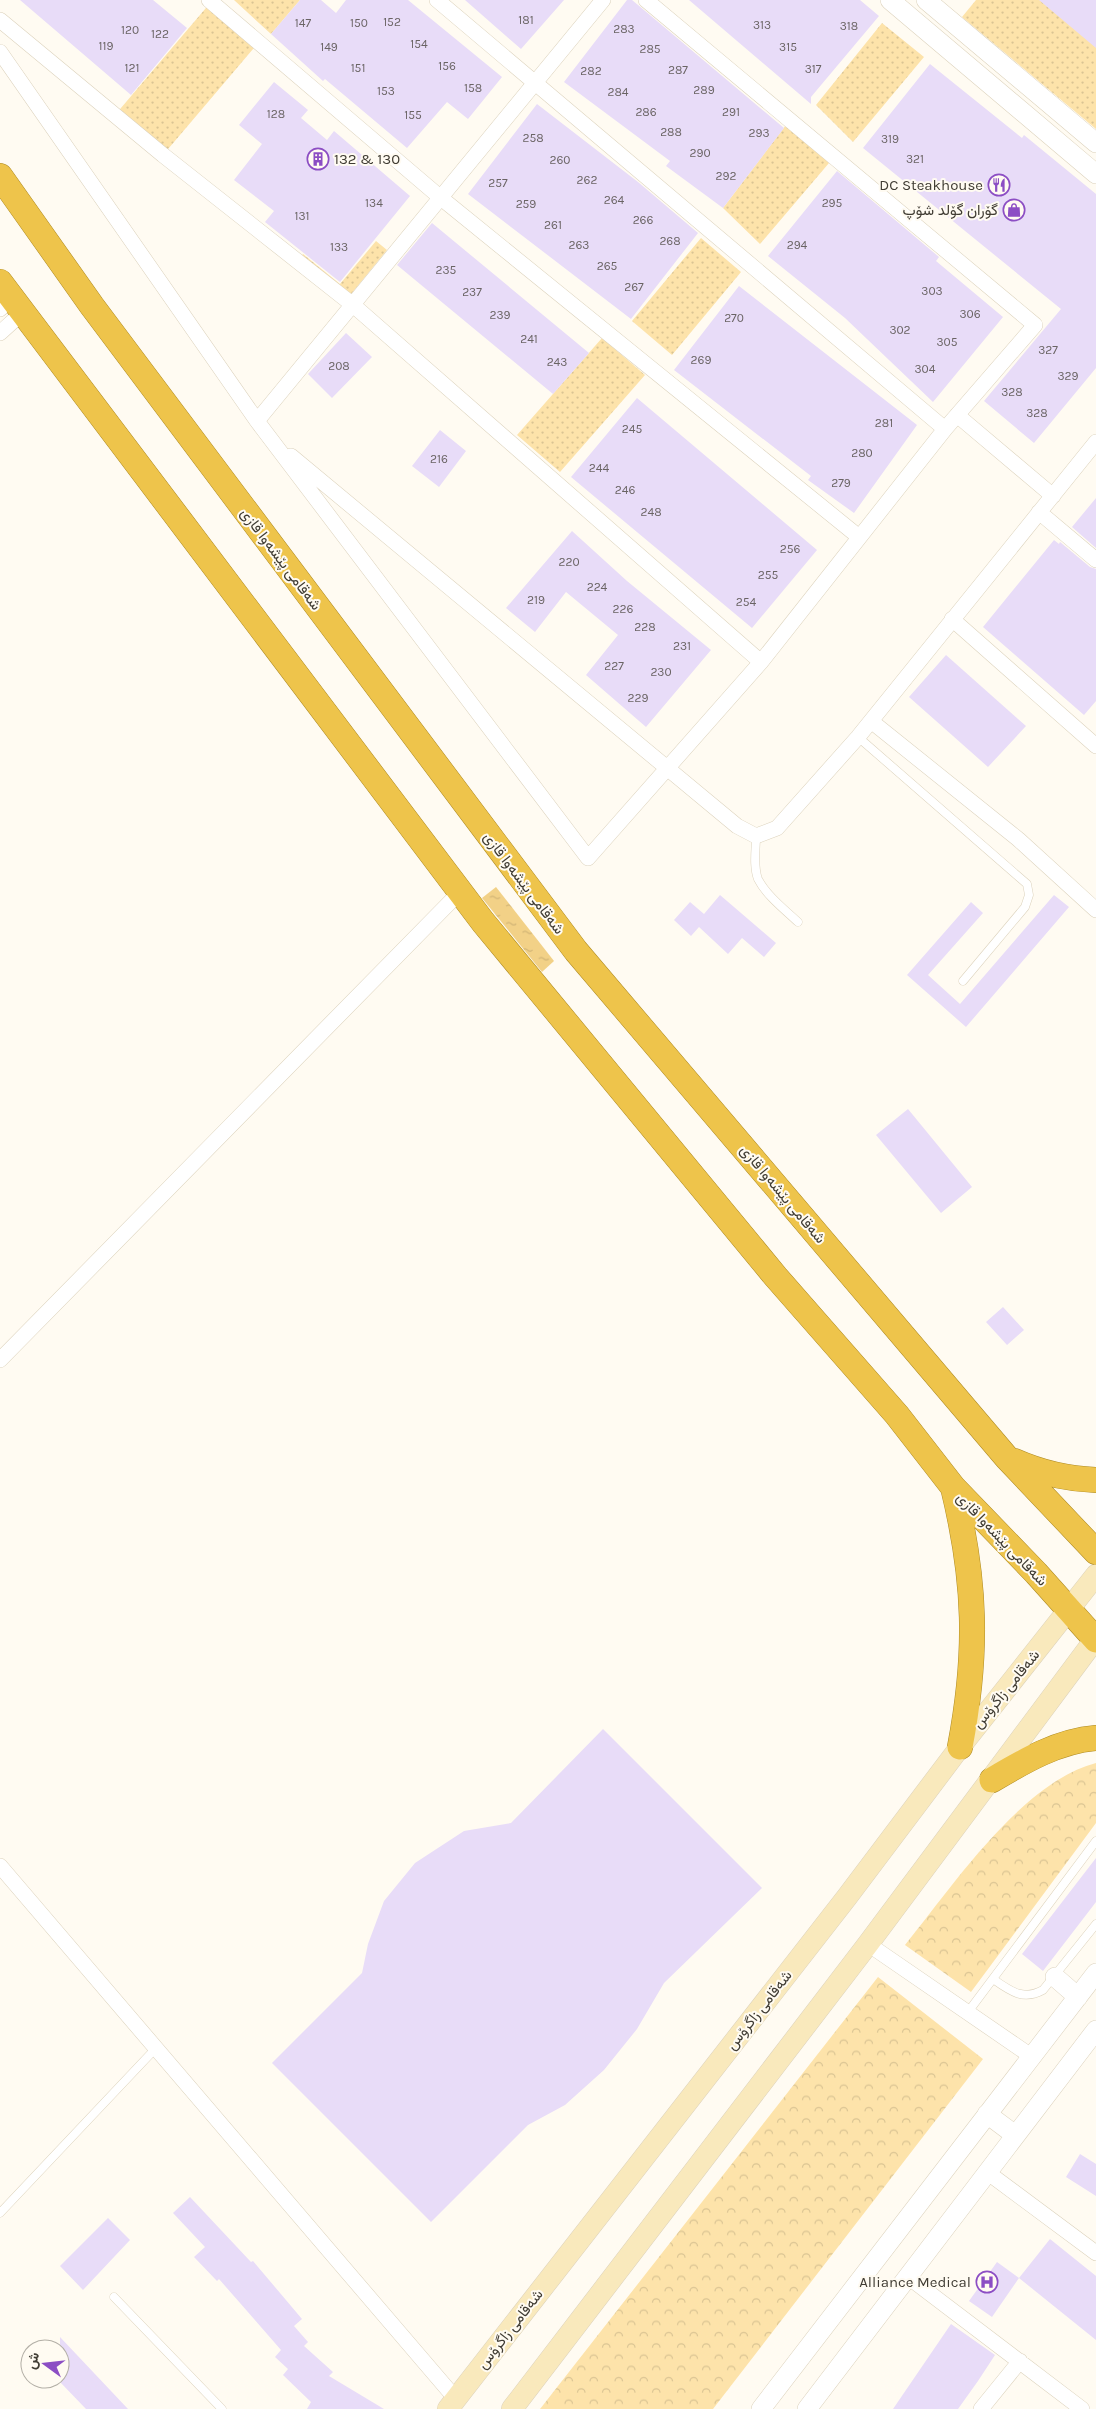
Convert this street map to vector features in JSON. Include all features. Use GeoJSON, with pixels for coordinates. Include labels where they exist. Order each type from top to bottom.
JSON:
{"type":"FeatureCollection","features":[{"type":"Feature","properties":{"kind":"highway","name":"شەقامی پێشەوا قازی"},"geometry":{"type":"LineString","coordinates":[[0,176],[92,306],[576,951],[1007,1458],[1096,1552]]}},
{"type":"Feature","properties":{"kind":"highway","name":"شەقامی پێشەوا قازی"},"geometry":{"type":"LineString","coordinates":[[7,298],[460,892],[776,1277],[897,1415],[953,1487],[1096,1639]]}},
{"type":"Feature","properties":{"kind":"highway"},"geometry":{"type":"LineString","coordinates":[[1007,1458],[1042,1472],[1065,1478],[1096,1480]]}},
{"type":"Feature","properties":{"kind":"highway"},"geometry":{"type":"LineString","coordinates":[[953,1487],[966,1542],[974,1619],[972,1670],[960,1747]]}},
{"type":"Feature","properties":{"kind":"highway"},"geometry":{"type":"LineString","coordinates":[[992,1780],[1024,1761],[1055,1747],[1096,1738]]}},
{"type":"Feature","properties":{"kind":"main road","name":"شەقامی زاگرۆس"},"geometry":{"type":"LineString","coordinates":[[452,2404],[847,1897],[960,1747],[1096,1575]]}},
{"type":"Feature","properties":{"kind":"main road"},"geometry":{"type":"LineString","coordinates":[[512,2409],[868,1944],[1096,1639]]}},
{"type":"Feature","properties":{"kind":"street"},"geometry":{"type":"LineString","coordinates":[[209,0],[441,198],[858,537]]}},
{"type":"Feature","properties":{"kind":"street"},"geometry":{"type":"LineString","coordinates":[[437,0],[946,429]]}},
{"type":"Feature","properties":{"kind":"street"},"geometry":{"type":"LineString","coordinates":[[257,421],[602,0]]}},
{"type":"Feature","properties":{"kind":"street"},"geometry":{"type":"LineString","coordinates":[[0,52],[257,421],[588,858],[761,662],[858,537],[946,429],[1036,325],[646,0]]}},
{"type":"Feature","properties":{"kind":"street"},"geometry":{"type":"LineString","coordinates":[[890,0],[1096,174]]}},
{"type":"Feature","properties":{"kind":"street"},"geometry":{"type":"LineString","coordinates":[[926,0],[1096,142]]}},
{"type":"Feature","properties":{"kind":"street"},"geometry":{"type":"LineString","coordinates":[[0,20],[163,155],[352,305],[761,662]]}},
{"type":"Feature","properties":{"kind":"street"},"geometry":{"type":"LineString","coordinates":[[1059,143],[1075,125]]}},
{"type":"Feature","properties":{"kind":"street"},"geometry":{"type":"LineString","coordinates":[[0,333],[7,298]]}},
{"type":"Feature","properties":{"kind":"street"},"geometry":{"type":"LineString","coordinates":[[958,415],[1053,496]]}},
{"type":"Feature","properties":{"kind":"street"},"geometry":{"type":"LineString","coordinates":[[271,439],[737,826],[756,836],[778,828],[858,738],[1096,442]]}},
{"type":"Feature","properties":{"kind":"street"},"geometry":{"type":"LineString","coordinates":[[1039,512],[1096,560]]}},
{"type":"Feature","properties":{"kind":"street"},"geometry":{"type":"LineString","coordinates":[[952,619],[1096,746]]}},
{"type":"Feature","properties":{"kind":"street"},"geometry":{"type":"LineString","coordinates":[[871,721],[1018,839],[1096,910]]}},
{"type":"Feature","properties":{"kind":"street"},"geometry":{"type":"LineString","coordinates":[[0,1360],[460,892]]}},
{"type":"Feature","properties":{"kind":"street"},"geometry":{"type":"LineString","coordinates":[[0,1866],[156,2048],[452,2404]]}},
{"type":"Feature","properties":{"kind":"street"},"geometry":{"type":"LineString","coordinates":[[868,1944],[1031,2056]]}},
{"type":"Feature","properties":{"kind":"street"},"geometry":{"type":"LineString","coordinates":[[762,2409],[986,2114],[1096,1973]]}},
{"type":"Feature","properties":{"kind":"street"},"geometry":{"type":"LineString","coordinates":[[1055,1977],[1078,1996]]}},
{"type":"Feature","properties":{"kind":"street"},"geometry":{"type":"LineString","coordinates":[[807,2409],[1096,2030]]}},
{"type":"Feature","properties":{"kind":"street"},"geometry":{"type":"LineString","coordinates":[[986,2114],[1015,2135]]}},
{"type":"Feature","properties":{"kind":"street"},"geometry":{"type":"LineString","coordinates":[[987,2172],[1096,2253]]}},
{"type":"Feature","properties":{"kind":"street"},"geometry":{"type":"LineString","coordinates":[[907,2276],[1082,2409]]}},
{"type":"Feature","properties":{"kind":"street"},"geometry":{"type":"LineString","coordinates":[[982,2409],[1020,2361]]}},
{"type":"Feature","properties":{"kind":"lane"},"geometry":{"type":"LineString","coordinates":[[858,738],[1027,884],[1029,895],[1025,907],[963,981]]}},
{"type":"Feature","properties":{"kind":"lane"},"geometry":{"type":"LineString","coordinates":[[756,836],[755,860],[758,878],[777,902],[798,922]]}},
{"type":"Feature","properties":{"kind":"lane"},"geometry":{"type":"LineString","coordinates":[[968,2012],[1096,1841]]}},
{"type":"Feature","properties":{"kind":"lane"},"geometry":{"type":"LineString","coordinates":[[993,1979],[1012,1992],[1024,1996],[1043,1990],[1096,1924]]}},
{"type":"Feature","properties":{"kind":"lane"},"geometry":{"type":"LineString","coordinates":[[0,2214],[156,2048]]}},
{"type":"Feature","properties":{"kind":"lane"},"geometry":{"type":"LineString","coordinates":[[114,2297],[222,2409]]}},
{"type":"Feature","properties":{"kind":"green space"},"geometry":{"type":"Polygon","coordinates":[[[234,0],[300,0],[271,34],[234,0]]]}},
{"type":"Feature","properties":{"kind":"green space"},"geometry":{"type":"Polygon","coordinates":[[[976,0],[1096,0],[1096,129],[962,17],[976,0]]]}},
{"type":"Feature","properties":{"kind":"green space"},"geometry":{"type":"Polygon","coordinates":[[[211,2],[259,42],[163,155],[115,115],[211,2]]]}},
{"type":"Feature","properties":{"kind":"green space"},"geometry":{"type":"Polygon","coordinates":[[[882,23],[924,57],[853,142],[816,105],[882,23]]]}},
{"type":"Feature","properties":{"kind":"green space"},"geometry":{"type":"Polygon","coordinates":[[[789,121],[829,163],[760,244],[723,208],[789,121]]]}},
{"type":"Feature","properties":{"kind":"green space"},"geometry":{"type":"Polygon","coordinates":[[[701,238],[741,272],[672,355],[632,321],[701,238]]]}},
{"type":"Feature","properties":{"kind":"green space"},"geometry":{"type":"Polygon","coordinates":[[[376,241],[387,250],[347,299],[299,259],[303,254],[340,284],[376,241]]]}},
{"type":"Feature","properties":{"kind":"green space"},"geometry":{"type":"Polygon","coordinates":[[[602,338],[645,375],[560,472],[517,435],[602,338]]]}},
{"type":"Feature","properties":{"kind":"green space"},"geometry":{"type":"Polygon","coordinates":[[[1096,1763],[1096,1823],[971,1992],[905,1945],[990,1839],[1015,1814],[1042,1791],[1068,1774],[1096,1763]]]}},
{"type":"Feature","properties":{"kind":"green space"},"geometry":{"type":"Polygon","coordinates":[[[878,1977],[983,2059],[713,2409],[540,2409],[878,1977]]]}},
{"type":"Feature","properties":{"kind":"water"},"geometry":{"type":"Polygon","coordinates":[[[496,887],[554,961],[542,972],[482,898],[496,887]]]}},
{"type":"Feature","properties":{"kind":"building"},"geometry":{"type":"Polygon","coordinates":[[[20,0],[153,0],[187,28],[131,95],[20,0]]]}},
{"type":"Feature","properties":{"kind":"building"},"geometry":{"type":"Polygon","coordinates":[[[300,0],[321,0],[336,13],[346,0],[408,0],[502,77],[468,119],[447,102],[407,148],[325,79],[323,81],[271,34],[300,0]]]}},
{"type":"Feature","properties":{"kind":"building"},"geometry":{"type":"Polygon","coordinates":[[[465,0],[564,0],[521,49],[465,0]]]}},
{"type":"Feature","properties":{"kind":"building"},"geometry":{"type":"Polygon","coordinates":[[[627,0],[632,0],[784,128],[723,208],[666,166],[670,161],[564,82],[627,0]]]}},
{"type":"Feature","properties":{"kind":"building"},"geometry":{"type":"Polygon","coordinates":[[[689,0],[860,0],[879,16],[811,97],[811,104],[689,0]]]}},
{"type":"Feature","properties":{"kind":"building"},"geometry":{"type":"Polygon","coordinates":[[[1039,0],[1096,0],[1096,48],[1039,0]]]}},
{"type":"Feature","properties":{"kind":"building"},"geometry":{"type":"Polygon","coordinates":[[[930,64],[1022,138],[1024,135],[1096,194],[1096,368],[1034,443],[984,401],[1061,309],[863,148],[930,64]]]}},
{"type":"Feature","properties":{"kind":"building"},"geometry":{"type":"Polygon","coordinates":[[[274,82],[308,110],[301,118],[327,140],[334,131],[410,196],[340,282],[265,222],[274,211],[234,180],[262,144],[239,125],[274,82]]]}},
{"type":"Feature","properties":{"kind":"building"},"geometry":{"type":"Polygon","coordinates":[[[537,104],[638,182],[698,233],[631,319],[468,194],[537,104]]]}},
{"type":"Feature","properties":{"kind":"building"},"geometry":{"type":"Polygon","coordinates":[[[837,171],[939,257],[936,261],[1003,317],[933,402],[845,318],[768,256],[837,171]]]}},
{"type":"Feature","properties":{"kind":"building"},"geometry":{"type":"Polygon","coordinates":[[[432,223],[589,353],[553,394],[397,265],[432,223]]]}},
{"type":"Feature","properties":{"kind":"building"},"geometry":{"type":"Polygon","coordinates":[[[739,286],[917,425],[854,513],[808,480],[811,476],[674,370],[739,286]]]}},
{"type":"Feature","properties":{"kind":"building"},"geometry":{"type":"Polygon","coordinates":[[[346,333],[372,357],[332,398],[308,374],[346,333]]]}},
{"type":"Feature","properties":{"kind":"building"},"geometry":{"type":"Polygon","coordinates":[[[637,398],[817,550],[752,628],[571,477],[637,398]]]}},
{"type":"Feature","properties":{"kind":"building"},"geometry":{"type":"Polygon","coordinates":[[[440,430],[466,451],[439,487],[412,466],[440,430]]]}},
{"type":"Feature","properties":{"kind":"building"},"geometry":{"type":"Polygon","coordinates":[[[1096,498],[1096,548],[1072,527],[1096,498]]]}},
{"type":"Feature","properties":{"kind":"building"},"geometry":{"type":"Polygon","coordinates":[[[572,531],[627,581],[711,650],[646,727],[586,675],[618,635],[566,592],[535,632],[506,608],[572,531]]]}},
{"type":"Feature","properties":{"kind":"building"},"geometry":{"type":"Polygon","coordinates":[[[1054,540],[1059,544],[1060,542],[1090,567],[1096,569],[1096,701],[1084,715],[983,627],[1054,540]]]}},
{"type":"Feature","properties":{"kind":"building"},"geometry":{"type":"Polygon","coordinates":[[[946,655],[1026,726],[988,767],[909,697],[946,655]]]}},
{"type":"Feature","properties":{"kind":"building"},"geometry":{"type":"Polygon","coordinates":[[[720,895],[776,943],[764,957],[742,938],[728,954],[699,927],[691,936],[674,920],[690,902],[704,914],[720,895]]]}},
{"type":"Feature","properties":{"kind":"building"},"geometry":{"type":"Polygon","coordinates":[[[1054,895],[1069,907],[966,1027],[907,975],[971,902],[983,913],[928,975],[960,1004],[1054,895]]]}},
{"type":"Feature","properties":{"kind":"building"},"geometry":{"type":"Polygon","coordinates":[[[908,1109],[972,1187],[941,1213],[876,1135],[908,1109]]]}},
{"type":"Feature","properties":{"kind":"building"},"geometry":{"type":"Polygon","coordinates":[[[1003,1307],[1024,1330],[1007,1345],[986,1322],[1003,1307]]]}},
{"type":"Feature","properties":{"kind":"building"},"geometry":{"type":"Polygon","coordinates":[[[603,1729],[762,1888],[664,1983],[637,2029],[604,2070],[565,2105],[528,2125],[431,2222],[272,2063],[362,1973],[368,1944],[384,1901],[415,1863],[464,1831],[511,1823],[603,1729]]]}},
{"type":"Feature","properties":{"kind":"building"},"geometry":{"type":"Polygon","coordinates":[[[1096,1858],[1096,1902],[1043,1971],[1022,1954],[1096,1858]]]}},
{"type":"Feature","properties":{"kind":"building"},"geometry":{"type":"Polygon","coordinates":[[[1080,2154],[1096,2164],[1096,2196],[1066,2177],[1080,2154]]]}},
{"type":"Feature","properties":{"kind":"building"},"geometry":{"type":"Polygon","coordinates":[[[190,2197],[251,2262],[253,2261],[302,2319],[294,2326],[308,2342],[304,2346],[333,2372],[329,2376],[384,2409],[307,2409],[311,2402],[283,2375],[288,2369],[275,2357],[281,2350],[219,2279],[217,2281],[194,2257],[205,2247],[173,2213],[190,2197]]]}},
{"type":"Feature","properties":{"kind":"building"},"geometry":{"type":"Polygon","coordinates":[[[108,2218],[130,2240],[83,2290],[60,2266],[108,2218]]]}},
{"type":"Feature","properties":{"kind":"building"},"geometry":{"type":"Polygon","coordinates":[[[1050,2239],[1096,2276],[1096,2340],[1019,2278],[1050,2239]]]}},
{"type":"Feature","properties":{"kind":"building"},"geometry":{"type":"Polygon","coordinates":[[[997,2262],[1019,2278],[992,2317],[969,2301],[997,2262]]]}},
{"type":"Feature","properties":{"kind":"building"},"geometry":{"type":"Polygon","coordinates":[[[951,2324],[995,2355],[978,2381],[958,2409],[893,2409],[951,2324]]]}},
{"type":"Feature","properties":{"kind":"building"},"geometry":{"type":"Polygon","coordinates":[[[70,2348],[128,2409],[86,2409],[67,2389],[70,2389],[70,2348]]]}},
{"type":"Feature","properties":{"kind":"place","name":"132 & 130"},"geometry":{"type":"Point","coordinates":[318,159]}},
{"type":"Feature","properties":{"kind":"place","name":"DC Steakhouse"},"geometry":{"type":"Point","coordinates":[999,185]}},
{"type":"Feature","properties":{"kind":"place","name":"گۆران گۆلد شۆپ"},"geometry":{"type":"Point","coordinates":[1014,210]}},
{"type":"Feature","properties":{"kind":"place","name":"Alliance Medical"},"geometry":{"type":"Point","coordinates":[987,2282]}}]}
